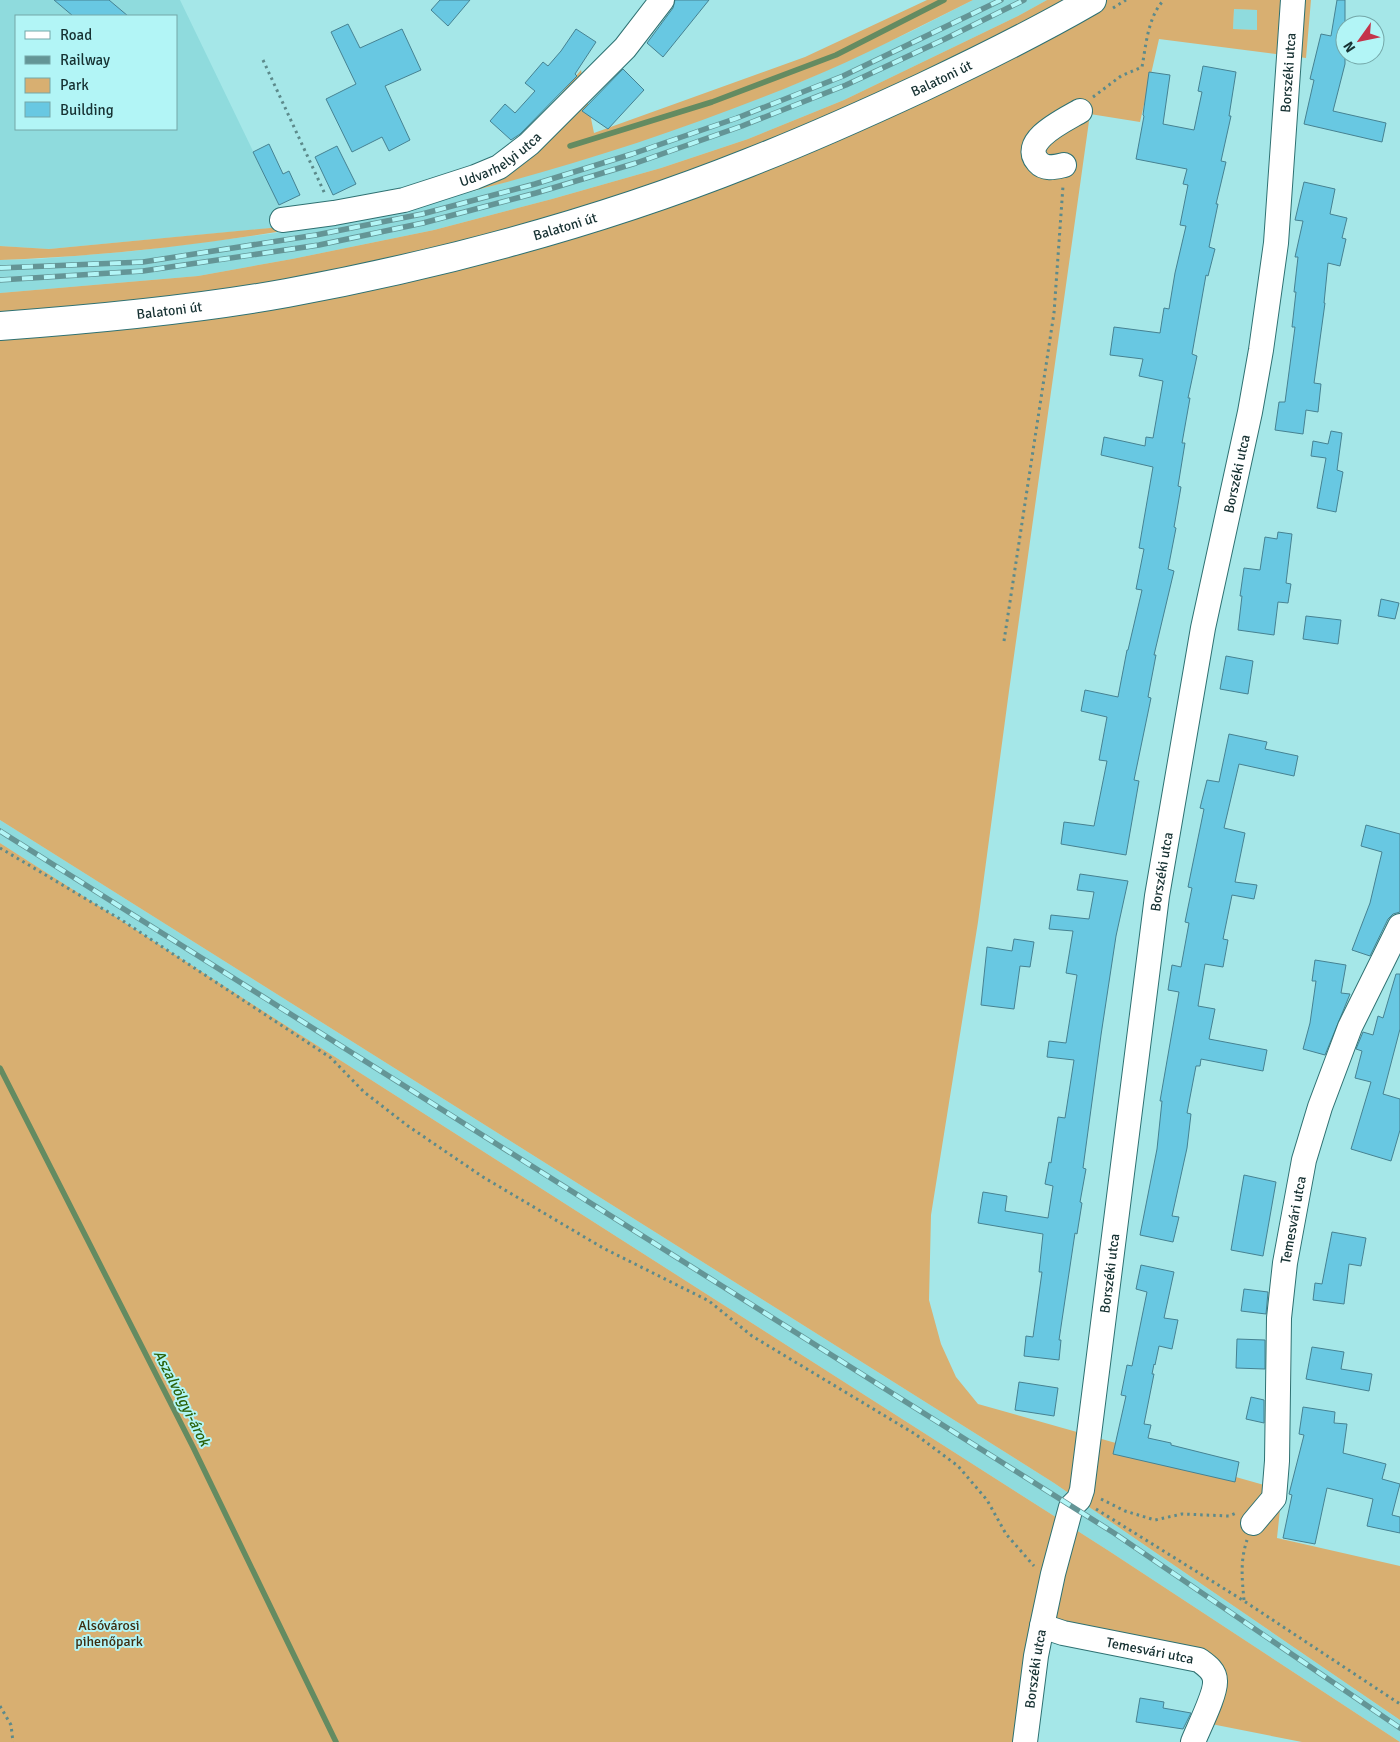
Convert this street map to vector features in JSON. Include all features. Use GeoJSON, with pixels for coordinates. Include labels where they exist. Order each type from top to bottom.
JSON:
{"type":"FeatureCollection","features":[{"type":"Feature","properties":{"kind":"main road","name":"Balatoni út"},"geometry":{"type":"LineString","coordinates":[[0,326],[79,320],[286,293],[436,261],[544,232],[685,187],[804,140],[953,72],[1092,0]]}},
{"type":"Feature","properties":{"kind":"street","name":"Udvarhelyi utca"},"geometry":{"type":"LineString","coordinates":[[282,220],[334,213],[404,200],[475,177],[499,167],[529,144],[625,48],[662,0]]}},
{"type":"Feature","properties":{"kind":"street","name":"Borszéki utca"},"geometry":{"type":"LineString","coordinates":[[1025,1742],[1042,1626],[1072,1507],[1081,1494],[1164,848],[1203,628],[1250,412],[1262,341],[1276,243],[1293,0]]}},
{"type":"Feature","properties":{"kind":"street"},"geometry":{"type":"LineString","coordinates":[[1064,165],[1053,168],[1045,167],[1037,161],[1033,149],[1043,134],[1080,110]]}},
{"type":"Feature","properties":{"kind":"street","name":"Temesvári utca"},"geometry":{"type":"LineString","coordinates":[[1246,1518],[1274,1498],[1277,1461],[1279,1318],[1286,1253],[1304,1160],[1320,1107],[1350,1027],[1400,926]]}},
{"type":"Feature","properties":{"kind":"street","name":"Temesvári utca"},"geometry":{"type":"LineString","coordinates":[[1042,1626],[1063,1633],[1199,1660],[1210,1667],[1215,1681],[1212,1696],[1193,1742]]}},
{"type":"Feature","properties":{"kind":"path"},"geometry":{"type":"LineString","coordinates":[[1080,110],[1106,86],[1121,76],[1142,67],[1148,32],[1155,13],[1164,0]]}},
{"type":"Feature","properties":{"kind":"path"},"geometry":{"type":"LineString","coordinates":[[263,60],[334,213]]}},
{"type":"Feature","properties":{"kind":"path"},"geometry":{"type":"LineString","coordinates":[[1004,641],[1054,313],[1064,165]]}},
{"type":"Feature","properties":{"kind":"path"},"geometry":{"type":"LineString","coordinates":[[0,848],[120,919],[331,1058],[364,1092],[408,1126],[482,1177],[603,1248],[709,1301],[752,1336],[915,1434],[958,1466],[987,1500],[1006,1534],[1033,1566],[1054,1574]]}},
{"type":"Feature","properties":{"kind":"path"},"geometry":{"type":"LineString","coordinates":[[1081,1494],[1155,1520],[1182,1514],[1246,1518],[1242,1554],[1244,1601]]}},
{"type":"Feature","properties":{"kind":"path"},"geometry":{"type":"LineString","coordinates":[[1081,1494],[1400,1704]]}},
{"type":"Feature","properties":{"kind":"path"},"geometry":{"type":"LineString","coordinates":[[0,1706],[11,1725],[13,1742]]}},
{"type":"Feature","properties":{"kind":"shaded area"},"geometry":{"type":"Polygon","coordinates":[[[0,0],[180,0],[279,205],[282,227],[49,249],[0,246],[0,0]]]}},
{"type":"Feature","properties":{"kind":"shaded area"},"geometry":{"type":"Polygon","coordinates":[[[973,0],[1047,0],[1018,16],[844,100],[748,139],[661,168],[552,199],[434,230],[198,276],[0,293],[0,260],[39,259],[134,251],[284,232],[475,191],[594,156],[684,126],[803,81],[912,31],[973,0]]]}},
{"type":"Feature","properties":{"kind":"shaded area"},"geometry":{"type":"Polygon","coordinates":[[[1234,9],[1258,10],[1257,30],[1233,29],[1234,9]]]}},
{"type":"Feature","properties":{"kind":"shaded area"},"geometry":{"type":"Polygon","coordinates":[[[0,820],[1054,1483],[1400,1720],[1400,1742],[1109,1551],[0,843],[0,820]]]}},
{"type":"Feature","properties":{"kind":"green space"},"geometry":{"type":"Polygon","coordinates":[[[927,0],[973,0],[868,52],[803,81],[707,118],[609,152],[510,181],[409,206],[308,227],[205,243],[103,254],[0,260],[0,246],[49,249],[281,227],[352,203],[485,163],[530,130],[581,70],[594,133],[805,57],[927,0]]]}},
{"type":"Feature","properties":{"kind":"green space"},"geometry":{"type":"Polygon","coordinates":[[[1047,0],[1311,0],[1306,58],[1159,39],[1140,122],[1090,114],[978,922],[931,1215],[929,1300],[941,1344],[956,1377],[978,1404],[1282,1490],[1277,1538],[1400,1566],[1400,1720],[1054,1483],[0,820],[0,293],[198,276],[434,230],[552,199],[661,168],[748,139],[844,100],[1018,16],[1047,0]],[[1234,9],[1233,29],[1257,30],[1257,10],[1234,9]]]}},
{"type":"Feature","properties":{"kind":"green space","name":"Alsóvárosi pihenőpark"},"geometry":{"type":"Polygon","coordinates":[[[0,843],[1109,1551],[1400,1742],[1302,1742],[1196,1721],[1205,1681],[1201,1671],[1051,1637],[1035,1742],[0,1742],[0,843]]]}},
{"type":"Feature","properties":{"kind":"building"},"geometry":{"type":"Polygon","coordinates":[[[54,0],[109,0],[127,15],[72,15],[54,0]]]}},
{"type":"Feature","properties":{"kind":"building"},"geometry":{"type":"Polygon","coordinates":[[[440,0],[470,0],[448,26],[431,10],[440,0]]]}},
{"type":"Feature","properties":{"kind":"building"},"geometry":{"type":"Polygon","coordinates":[[[675,0],[709,0],[663,57],[647,43],[673,8],[675,0]]]}},
{"type":"Feature","properties":{"kind":"building"},"geometry":{"type":"Polygon","coordinates":[[[1337,0],[1345,0],[1345,15],[1335,15],[1335,65],[1345,65],[1333,111],[1386,123],[1382,142],[1304,124],[1314,80],[1310,79],[1321,34],[1331,36],[1337,0]]]}},
{"type":"Feature","properties":{"kind":"building"},"geometry":{"type":"Polygon","coordinates":[[[348,24],[360,48],[402,29],[421,70],[385,86],[410,140],[389,151],[382,137],[352,152],[326,99],[356,84],[331,32],[348,24]]]}},
{"type":"Feature","properties":{"kind":"building"},"geometry":{"type":"Polygon","coordinates":[[[576,29],[596,42],[575,74],[577,76],[520,134],[511,140],[490,121],[505,104],[515,113],[535,91],[525,83],[543,62],[548,66],[576,29]]]}},
{"type":"Feature","properties":{"kind":"building"},"geometry":{"type":"Polygon","coordinates":[[[1203,66],[1236,72],[1229,116],[1231,116],[1221,161],[1226,162],[1216,204],[1218,204],[1209,247],[1215,249],[1208,276],[1206,275],[1192,354],[1197,356],[1188,398],[1190,398],[1182,443],[1185,443],[1178,486],[1181,487],[1168,569],[1174,571],[1154,655],[1156,655],[1148,697],[1151,698],[1134,780],[1139,781],[1126,855],[1061,844],[1064,822],[1094,826],[1107,761],[1099,760],[1107,717],[1081,711],[1085,690],[1118,697],[1127,650],[1142,590],[1136,589],[1144,549],[1139,548],[1153,467],[1101,455],[1104,437],[1145,446],[1146,437],[1153,438],[1163,381],[1139,376],[1143,359],[1110,355],[1114,327],[1160,333],[1164,308],[1169,309],[1186,226],[1180,225],[1188,185],[1183,184],[1187,169],[1136,159],[1144,116],[1149,72],[1170,75],[1163,124],[1194,130],[1202,92],[1198,91],[1203,66]]]}},
{"type":"Feature","properties":{"kind":"building"},"geometry":{"type":"Polygon","coordinates":[[[623,69],[644,90],[608,129],[582,111],[623,69]]]}},
{"type":"Feature","properties":{"kind":"building"},"geometry":{"type":"Polygon","coordinates":[[[269,144],[283,174],[289,171],[300,195],[279,205],[253,152],[269,144]]]}},
{"type":"Feature","properties":{"kind":"building"},"geometry":{"type":"Polygon","coordinates":[[[337,146],[356,184],[333,195],[315,157],[337,146]]]}},
{"type":"Feature","properties":{"kind":"building"},"geometry":{"type":"Polygon","coordinates":[[[1304,182],[1335,189],[1330,214],[1347,218],[1342,238],[1346,239],[1340,266],[1328,263],[1325,303],[1314,383],[1321,384],[1318,412],[1306,410],[1303,434],[1275,430],[1279,402],[1285,402],[1295,327],[1292,327],[1298,257],[1295,257],[1303,221],[1295,220],[1304,182]]]}},
{"type":"Feature","properties":{"kind":"building"},"geometry":{"type":"Polygon","coordinates":[[[1331,431],[1342,433],[1337,470],[1343,472],[1336,512],[1317,508],[1326,458],[1311,456],[1313,441],[1328,444],[1331,431]]]}},
{"type":"Feature","properties":{"kind":"building"},"geometry":{"type":"Polygon","coordinates":[[[1278,532],[1292,534],[1286,583],[1291,584],[1288,603],[1278,602],[1274,635],[1238,630],[1244,568],[1260,570],[1265,537],[1277,539],[1278,532]]]}},
{"type":"Feature","properties":{"kind":"building"},"geometry":{"type":"Polygon","coordinates":[[[1381,599],[1399,603],[1395,619],[1378,616],[1381,599]]]}},
{"type":"Feature","properties":{"kind":"building"},"geometry":{"type":"Polygon","coordinates":[[[1306,616],[1341,620],[1338,644],[1303,639],[1306,616]]]}},
{"type":"Feature","properties":{"kind":"building"},"geometry":{"type":"Polygon","coordinates":[[[1226,656],[1253,661],[1248,694],[1220,689],[1226,656]]]}},
{"type":"Feature","properties":{"kind":"building"},"geometry":{"type":"Polygon","coordinates":[[[1229,734],[1267,742],[1265,749],[1298,756],[1294,776],[1239,764],[1224,828],[1245,833],[1235,882],[1257,885],[1254,899],[1232,895],[1223,939],[1228,940],[1223,967],[1205,964],[1198,1006],[1215,1009],[1209,1039],[1267,1050],[1263,1071],[1201,1059],[1200,1066],[1196,1066],[1187,1113],[1191,1114],[1187,1148],[1172,1216],[1179,1217],[1173,1242],[1140,1235],[1157,1149],[1162,1101],[1160,1101],[1179,992],[1168,990],[1172,965],[1181,967],[1189,923],[1185,922],[1192,888],[1188,887],[1204,809],[1200,808],[1207,780],[1219,782],[1229,734]]]}},
{"type":"Feature","properties":{"kind":"building"},"geometry":{"type":"Polygon","coordinates":[[[1366,825],[1400,834],[1400,912],[1393,914],[1388,919],[1370,956],[1352,950],[1370,903],[1382,852],[1361,846],[1366,825]]]}},
{"type":"Feature","properties":{"kind":"building"},"geometry":{"type":"Polygon","coordinates":[[[1080,874],[1128,881],[1116,936],[1101,1035],[1083,1168],[1086,1169],[1080,1202],[1082,1203],[1077,1234],[1075,1233],[1059,1340],[1061,1340],[1059,1360],[1024,1356],[1026,1336],[1033,1337],[1042,1272],[1039,1272],[1043,1234],[978,1223],[983,1192],[1007,1196],[1005,1211],[1048,1218],[1053,1186],[1045,1184],[1049,1162],[1051,1163],[1058,1117],[1065,1118],[1074,1060],[1047,1057],[1049,1041],[1066,1043],[1077,975],[1066,973],[1073,931],[1049,929],[1051,915],[1089,919],[1094,892],[1077,890],[1080,874]]]}},
{"type":"Feature","properties":{"kind":"building"},"geometry":{"type":"Polygon","coordinates":[[[1014,939],[1034,942],[1030,967],[1020,966],[1014,1009],[981,1005],[987,947],[1012,951],[1014,939]]]}},
{"type":"Feature","properties":{"kind":"building"},"geometry":{"type":"Polygon","coordinates":[[[1315,960],[1346,965],[1341,993],[1350,994],[1325,1055],[1303,1049],[1310,1023],[1316,981],[1312,981],[1315,960]]]}},
{"type":"Feature","properties":{"kind":"building"},"geometry":{"type":"Polygon","coordinates":[[[1396,974],[1400,974],[1400,1029],[1383,1094],[1400,1099],[1400,1130],[1391,1161],[1351,1149],[1371,1082],[1355,1078],[1362,1051],[1356,1049],[1363,1032],[1373,1035],[1378,1016],[1383,1018],[1396,974]]]}},
{"type":"Feature","properties":{"kind":"building"},"geometry":{"type":"Polygon","coordinates":[[[1244,1175],[1276,1182],[1263,1256],[1231,1250],[1244,1175]]]}},
{"type":"Feature","properties":{"kind":"building"},"geometry":{"type":"Polygon","coordinates":[[[1332,1232],[1366,1238],[1361,1266],[1349,1264],[1344,1304],[1313,1300],[1315,1283],[1322,1284],[1332,1232]]]}},
{"type":"Feature","properties":{"kind":"building"},"geometry":{"type":"Polygon","coordinates":[[[1141,1265],[1174,1272],[1164,1318],[1178,1320],[1172,1349],[1159,1346],[1154,1364],[1152,1374],[1154,1374],[1144,1424],[1151,1425],[1148,1438],[1239,1462],[1235,1482],[1113,1454],[1126,1396],[1121,1395],[1127,1365],[1132,1366],[1147,1292],[1136,1289],[1141,1265]]]}},
{"type":"Feature","properties":{"kind":"building"},"geometry":{"type":"Polygon","coordinates":[[[1244,1289],[1268,1292],[1266,1314],[1241,1311],[1244,1289]]]}},
{"type":"Feature","properties":{"kind":"building"},"geometry":{"type":"Polygon","coordinates":[[[1237,1339],[1265,1340],[1265,1369],[1236,1368],[1237,1339]]]}},
{"type":"Feature","properties":{"kind":"building"},"geometry":{"type":"Polygon","coordinates":[[[1312,1347],[1344,1352],[1341,1369],[1372,1374],[1369,1391],[1306,1379],[1312,1347]]]}},
{"type":"Feature","properties":{"kind":"building"},"geometry":{"type":"Polygon","coordinates":[[[1019,1382],[1058,1388],[1054,1416],[1015,1410],[1019,1382]]]}},
{"type":"Feature","properties":{"kind":"building"},"geometry":{"type":"Polygon","coordinates":[[[1251,1397],[1264,1400],[1264,1423],[1246,1419],[1251,1397]]]}},
{"type":"Feature","properties":{"kind":"building"},"geometry":{"type":"Polygon","coordinates":[[[1303,1407],[1335,1412],[1334,1423],[1347,1424],[1343,1453],[1386,1464],[1382,1479],[1400,1484],[1392,1515],[1400,1517],[1400,1533],[1367,1526],[1373,1499],[1327,1488],[1315,1544],[1283,1538],[1292,1495],[1289,1494],[1304,1435],[1299,1434],[1303,1407]]]}},
{"type":"Feature","properties":{"kind":"building"},"geometry":{"type":"Polygon","coordinates":[[[1140,1698],[1164,1702],[1163,1708],[1191,1713],[1183,1729],[1136,1722],[1140,1698]]]}},
{"type":"Feature","properties":{"kind":"waterway"},"geometry":{"type":"LineString","coordinates":[[570,146],[712,102],[836,55],[944,0]]}},
{"type":"Feature","properties":{"kind":"waterway","name":"Aszalvölgyi-árok"},"geometry":{"type":"LineString","coordinates":[[0,1068],[193,1447],[336,1742]]}},
{"type":"Feature","properties":{"kind":"railway"},"geometry":{"type":"LineString","coordinates":[[0,268],[143,262],[316,235],[422,214],[535,184],[632,154],[737,118],[843,76],[1001,0]]}},
{"type":"Feature","properties":{"kind":"railway"},"geometry":{"type":"LineString","coordinates":[[0,280],[143,271],[319,245],[423,223],[536,193],[636,163],[742,126],[846,85],[1024,0]]}},
{"type":"Feature","properties":{"kind":"railway"},"geometry":{"type":"LineString","coordinates":[[0,831],[1114,1533],[1400,1728]]}}]}
